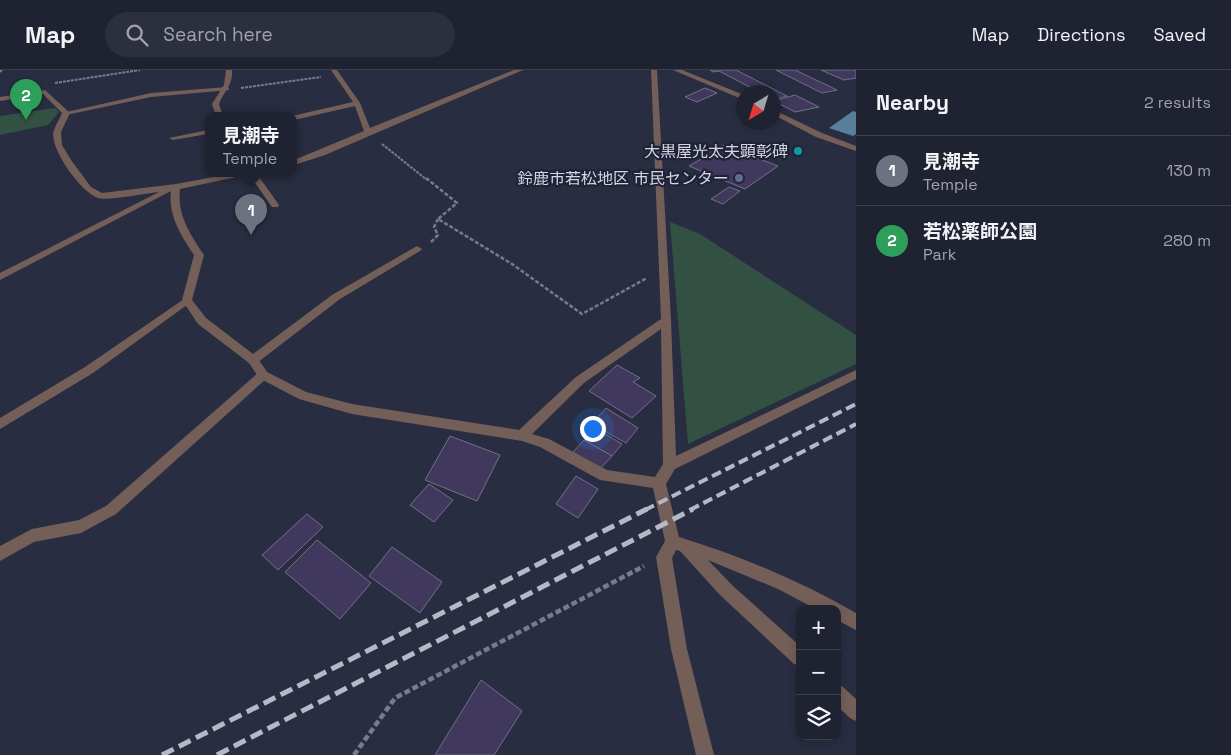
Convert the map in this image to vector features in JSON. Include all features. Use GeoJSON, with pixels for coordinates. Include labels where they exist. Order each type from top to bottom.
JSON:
{"type":"FeatureCollection","features":[{"type":"Feature","properties":{"kind":"street"},"geometry":{"type":"LineString","coordinates":[[216,112],[214,104],[228,89],[229,70]]}},
{"type":"Feature","properties":{"kind":"street"},"geometry":{"type":"LineString","coordinates":[[297,162],[309,159],[368,132],[520,70]]}},
{"type":"Feature","properties":{"kind":"street"},"geometry":{"type":"LineString","coordinates":[[654,70],[664,268],[670,465]]}},
{"type":"Feature","properties":{"kind":"street"},"geometry":{"type":"LineString","coordinates":[[676,70],[736,95]]}},
{"type":"Feature","properties":{"kind":"street"},"geometry":{"type":"LineString","coordinates":[[336,72],[357,103],[368,132]]}},
{"type":"Feature","properties":{"kind":"street"},"geometry":{"type":"LineString","coordinates":[[66,113],[151,96],[228,89]]}},
{"type":"Feature","properties":{"kind":"street"},"geometry":{"type":"LineString","coordinates":[[0,99],[45,92],[66,113]]}},
{"type":"Feature","properties":{"kind":"street"},"geometry":{"type":"LineString","coordinates":[[297,117],[357,103]]}},
{"type":"Feature","properties":{"kind":"street"},"geometry":{"type":"LineString","coordinates":[[66,113],[57,132],[58,145],[67,161],[88,189],[101,196],[176,187],[226,177]]}},
{"type":"Feature","properties":{"kind":"street"},"geometry":{"type":"LineString","coordinates":[[781,116],[820,135],[856,149]]}},
{"type":"Feature","properties":{"kind":"street"},"geometry":{"type":"LineString","coordinates":[[173,138],[205,133]]}},
{"type":"Feature","properties":{"kind":"street"},"geometry":{"type":"LineString","coordinates":[[255,177],[276,205]]}},
{"type":"Feature","properties":{"kind":"street"},"geometry":{"type":"LineString","coordinates":[[0,277],[176,187]]}},
{"type":"Feature","properties":{"kind":"street"},"geometry":{"type":"LineString","coordinates":[[0,424],[89,370],[187,300],[198,255],[176,218],[173,200],[176,187]]}},
{"type":"Feature","properties":{"kind":"street"},"geometry":{"type":"LineString","coordinates":[[253,360],[336,297],[417,249]]}},
{"type":"Feature","properties":{"kind":"street"},"geometry":{"type":"LineString","coordinates":[[187,300],[202,321],[253,360],[263,375],[303,396],[352,409],[522,436],[544,443],[605,476],[658,483]]}},
{"type":"Feature","properties":{"kind":"street"},"geometry":{"type":"LineString","coordinates":[[522,436],[580,380],[666,320]]}},
{"type":"Feature","properties":{"kind":"street"},"geometry":{"type":"LineString","coordinates":[[658,483],[670,465],[856,374]]}},
{"type":"Feature","properties":{"kind":"street"},"geometry":{"type":"LineString","coordinates":[[0,554],[32,536],[82,526],[111,510],[263,375]]}},
{"type":"Feature","properties":{"kind":"street"},"geometry":{"type":"LineString","coordinates":[[658,483],[679,544],[796,654]]}},
{"type":"Feature","properties":{"kind":"street"},"geometry":{"type":"LineString","coordinates":[[679,544],[664,557],[679,649],[705,755]]}},
{"type":"Feature","properties":{"kind":"street"},"geometry":{"type":"LineString","coordinates":[[679,544],[727,559],[784,584],[825,605]]}},
{"type":"Feature","properties":{"kind":"street"},"geometry":{"type":"LineString","coordinates":[[841,613],[856,622]]}},
{"type":"Feature","properties":{"kind":"street"},"geometry":{"type":"LineString","coordinates":[[839,695],[856,712]]}},
{"type":"Feature","properties":{"kind":"path"},"geometry":{"type":"LineString","coordinates":[[45,92],[36,86],[140,70]]}},
{"type":"Feature","properties":{"kind":"path"},"geometry":{"type":"LineString","coordinates":[[228,89],[336,72]]}},
{"type":"Feature","properties":{"kind":"path"},"geometry":{"type":"LineString","coordinates":[[368,132],[402,162],[457,203],[438,219],[434,227],[438,235],[417,249]]}},
{"type":"Feature","properties":{"kind":"path"},"geometry":{"type":"LineString","coordinates":[[438,219],[487,246],[531,275],[582,314],[664,268]]}},
{"type":"Feature","properties":{"kind":"path"},"geometry":{"type":"LineString","coordinates":[[354,755],[395,698],[664,557]]}},
{"type":"Feature","properties":{"kind":"green space"},"geometry":{"type":"Polygon","coordinates":[[[55,108],[59,112],[48,125],[0,135],[0,116],[55,108]]]}},
{"type":"Feature","properties":{"kind":"green space"},"geometry":{"type":"Polygon","coordinates":[[[670,222],[700,234],[856,335],[856,364],[688,444],[670,222]]]}},
{"type":"Feature","properties":{"kind":"water"},"geometry":{"type":"Polygon","coordinates":[[[853,111],[856,112],[856,134],[853,136],[829,128],[853,111]]]}},
{"type":"Feature","properties":{"kind":"building"},"geometry":{"type":"Polygon","coordinates":[[[710,70],[736,70],[765,85],[746,85],[719,71],[713,72],[710,70]]]}},
{"type":"Feature","properties":{"kind":"building"},"geometry":{"type":"Polygon","coordinates":[[[776,70],[795,70],[837,90],[822,93],[776,70]]]}},
{"type":"Feature","properties":{"kind":"building"},"geometry":{"type":"Polygon","coordinates":[[[821,70],[856,70],[856,78],[844,80],[821,70]]]}},
{"type":"Feature","properties":{"kind":"building"},"geometry":{"type":"Polygon","coordinates":[[[705,88],[717,93],[697,102],[685,97],[705,88]]]}},
{"type":"Feature","properties":{"kind":"building"},"geometry":{"type":"Polygon","coordinates":[[[795,95],[819,107],[795,112],[781,105],[781,99],[795,95]]]}},
{"type":"Feature","properties":{"kind":"building","name":"鈴鹿市若松地区 市民センター"},"geometry":{"type":"Polygon","coordinates":[[[723,145],[778,166],[745,189],[689,166],[706,156],[700,153],[708,148],[715,150],[723,145]]]}},
{"type":"Feature","properties":{"kind":"building"},"geometry":{"type":"Polygon","coordinates":[[[729,187],[740,191],[723,204],[711,199],[729,187]]]}},
{"type":"Feature","properties":{"kind":"building"},"geometry":{"type":"Polygon","coordinates":[[[617,365],[640,378],[633,382],[656,396],[632,418],[589,391],[617,365]]]}},
{"type":"Feature","properties":{"kind":"building"},"geometry":{"type":"Polygon","coordinates":[[[606,408],[638,428],[626,443],[592,424],[606,408]]]}},
{"type":"Feature","properties":{"kind":"building"},"geometry":{"type":"Polygon","coordinates":[[[595,428],[622,444],[612,456],[584,440],[595,428]]]}},
{"type":"Feature","properties":{"kind":"building"},"geometry":{"type":"Polygon","coordinates":[[[450,436],[500,455],[477,501],[425,480],[450,436]]]}},
{"type":"Feature","properties":{"kind":"building"},"geometry":{"type":"Polygon","coordinates":[[[584,440],[612,456],[600,469],[573,452],[584,440]]]}},
{"type":"Feature","properties":{"kind":"building"},"geometry":{"type":"Polygon","coordinates":[[[576,476],[598,489],[578,518],[556,504],[576,476]]]}},
{"type":"Feature","properties":{"kind":"building"},"geometry":{"type":"Polygon","coordinates":[[[429,484],[453,500],[434,522],[410,505],[429,484]]]}},
{"type":"Feature","properties":{"kind":"building"},"geometry":{"type":"Polygon","coordinates":[[[307,514],[323,527],[278,570],[262,555],[307,514]]]}},
{"type":"Feature","properties":{"kind":"building"},"geometry":{"type":"Polygon","coordinates":[[[317,540],[371,583],[340,619],[285,572],[317,540]]]}},
{"type":"Feature","properties":{"kind":"building"},"geometry":{"type":"Polygon","coordinates":[[[392,547],[442,582],[420,613],[369,576],[392,547]]]}},
{"type":"Feature","properties":{"kind":"building"},"geometry":{"type":"Polygon","coordinates":[[[481,680],[522,711],[494,755],[435,755],[481,680]]]}},
{"type":"Feature","properties":{"kind":"railway"},"geometry":{"type":"LineString","coordinates":[[645,510],[856,404]]}},
{"type":"Feature","properties":{"kind":"railway"},"geometry":{"type":"LineString","coordinates":[[690,510],[856,424]]}},
{"type":"Feature","properties":{"kind":"railway"},"geometry":{"type":"LineString","coordinates":[[162,755],[647,509]]}},
{"type":"Feature","properties":{"kind":"railway"},"geometry":{"type":"LineString","coordinates":[[217,755],[693,509]]}},
{"type":"Feature","properties":{"kind":"place","name":"若松薬師公園"},"geometry":{"type":"Point","coordinates":[26,120]}},
{"type":"Feature","properties":{"kind":"place","name":"大黒屋光太夫顕彰碑"},"geometry":{"type":"Point","coordinates":[798,151]}},
{"type":"Feature","properties":{"kind":"place","name":"鈴鹿市若松地区 市民センター"},"geometry":{"type":"Point","coordinates":[739,178]}},
{"type":"Feature","properties":{"kind":"place","name":"見潮寺"},"geometry":{"type":"Point","coordinates":[251,235]}}]}
